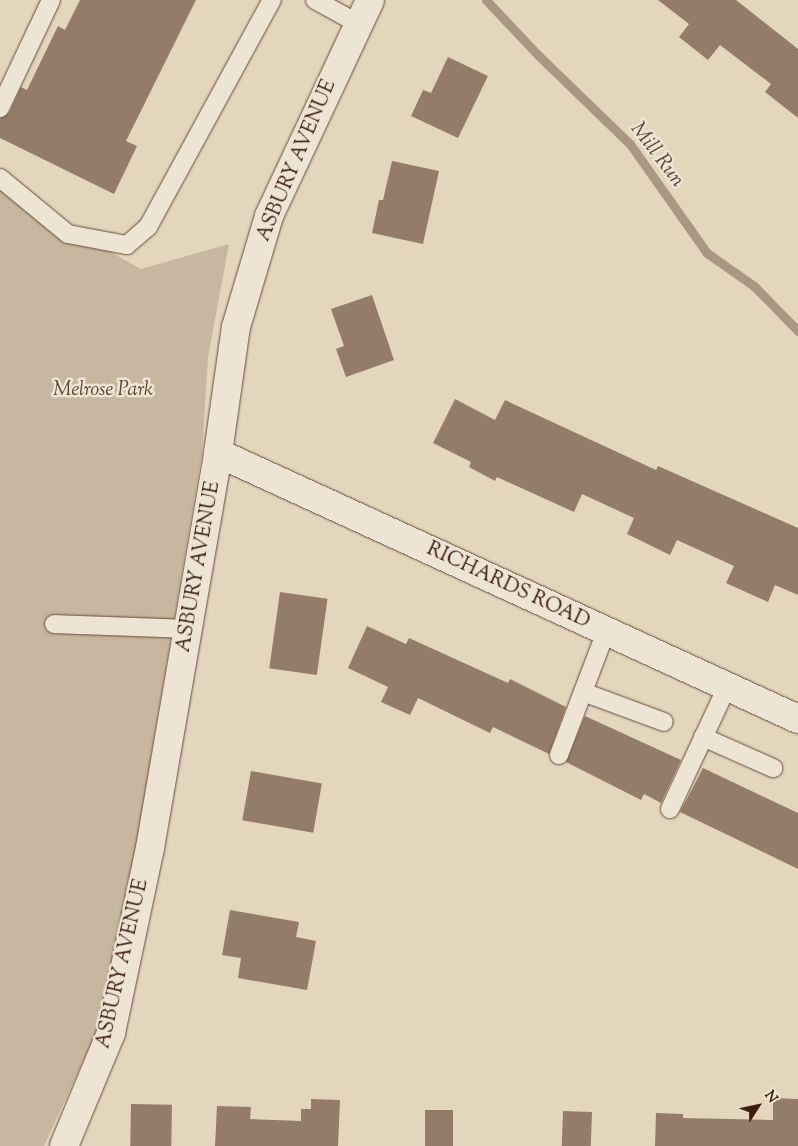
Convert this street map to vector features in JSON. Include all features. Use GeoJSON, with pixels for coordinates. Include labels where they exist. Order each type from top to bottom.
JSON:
{"type":"FeatureCollection","features":[{"type":"Feature","properties":{"kind":"street","name":"ASBURY AVENUE"},"geometry":{"type":"LineString","coordinates":[[64,1146],[110,1033],[150,848],[218,453],[236,327],[269,216],[364,12]]}},
{"type":"Feature","properties":{"kind":"street","name":"RICHARDS ROAD"},"geometry":{"type":"LineString","coordinates":[[218,453],[798,719]]}},
{"type":"Feature","properties":{"kind":"lane"},"geometry":{"type":"LineString","coordinates":[[0,108],[50,0]]}},
{"type":"Feature","properties":{"kind":"lane"},"geometry":{"type":"LineString","coordinates":[[0,178],[68,234],[127,245],[148,228],[272,0]]}},
{"type":"Feature","properties":{"kind":"lane"},"geometry":{"type":"LineString","coordinates":[[315,0],[364,12]]}},
{"type":"Feature","properties":{"kind":"lane"},"geometry":{"type":"LineString","coordinates":[[54,624],[188,629]]}},
{"type":"Feature","properties":{"kind":"lane"},"geometry":{"type":"LineString","coordinates":[[559,755],[606,631]]}},
{"type":"Feature","properties":{"kind":"lane"},"geometry":{"type":"LineString","coordinates":[[670,809],[727,686]]}},
{"type":"Feature","properties":{"kind":"lane"},"geometry":{"type":"LineString","coordinates":[[583,692],[664,722]]}},
{"type":"Feature","properties":{"kind":"lane"},"geometry":{"type":"LineString","coordinates":[[703,737],[773,768]]}},
{"type":"Feature","properties":{"kind":"green space","name":"Melrose Park"},"geometry":{"type":"Polygon","coordinates":[[[0,190],[141,269],[229,244],[208,357],[202,453],[138,834],[113,960],[96,1033],[44,1146],[0,1146],[0,190]]]}},
{"type":"Feature","properties":{"kind":"building"},"geometry":{"type":"Polygon","coordinates":[[[80,0],[196,0],[126,141],[137,146],[114,194],[0,138],[0,118],[9,113],[21,87],[27,90],[58,26],[65,30],[80,0]]]}},
{"type":"Feature","properties":{"kind":"building"},"geometry":{"type":"Polygon","coordinates":[[[658,0],[736,0],[798,49],[798,118],[765,92],[771,84],[720,45],[708,60],[679,37],[689,24],[658,0]]]}},
{"type":"Feature","properties":{"kind":"building"},"geometry":{"type":"Polygon","coordinates":[[[448,57],[488,76],[458,138],[411,116],[423,90],[431,93],[448,57]]]}},
{"type":"Feature","properties":{"kind":"building"},"geometry":{"type":"Polygon","coordinates":[[[392,161],[439,171],[423,244],[372,233],[379,200],[383,200],[392,161]]]}},
{"type":"Feature","properties":{"kind":"building"},"geometry":{"type":"Polygon","coordinates":[[[372,295],[394,360],[346,377],[336,349],[344,346],[331,309],[372,295]]]}},
{"type":"Feature","properties":{"kind":"building"},"geometry":{"type":"Polygon","coordinates":[[[455,399],[495,420],[505,400],[656,470],[658,466],[798,528],[798,595],[775,585],[768,602],[726,583],[734,566],[677,540],[670,555],[627,534],[634,518],[582,494],[574,512],[497,477],[495,481],[469,467],[471,462],[433,443],[455,399]]]}},
{"type":"Feature","properties":{"kind":"building"},"geometry":{"type":"Polygon","coordinates":[[[280,592],[328,599],[317,675],[269,668],[280,592]]]}},
{"type":"Feature","properties":{"kind":"building"},"geometry":{"type":"Polygon","coordinates":[[[367,626],[406,644],[409,638],[508,683],[510,679],[566,707],[549,754],[493,727],[490,733],[418,698],[410,715],[381,702],[388,687],[348,668],[367,626]]]}},
{"type":"Feature","properties":{"kind":"building"},"geometry":{"type":"Polygon","coordinates":[[[585,716],[681,760],[661,803],[644,794],[641,800],[566,762],[585,716]]]}},
{"type":"Feature","properties":{"kind":"building"},"geometry":{"type":"Polygon","coordinates":[[[703,768],[798,813],[798,869],[680,812],[703,768]]]}},
{"type":"Feature","properties":{"kind":"building"},"geometry":{"type":"Polygon","coordinates":[[[251,771],[322,784],[313,833],[242,820],[251,771]]]}},
{"type":"Feature","properties":{"kind":"building"},"geometry":{"type":"Polygon","coordinates":[[[230,910],[299,922],[296,937],[316,941],[307,990],[238,978],[241,958],[222,955],[230,910]]]}},
{"type":"Feature","properties":{"kind":"building"},"geometry":{"type":"Polygon","coordinates":[[[773,1098],[798,1099],[798,1146],[655,1146],[656,1113],[683,1114],[683,1118],[773,1120],[773,1098]]]}},
{"type":"Feature","properties":{"kind":"building"},"geometry":{"type":"Polygon","coordinates":[[[311,1099],[340,1100],[338,1146],[215,1146],[217,1106],[251,1107],[250,1119],[301,1121],[301,1109],[311,1109],[311,1099]]]}},
{"type":"Feature","properties":{"kind":"building"},"geometry":{"type":"Polygon","coordinates":[[[131,1104],[172,1105],[171,1146],[130,1146],[131,1104]]]}},
{"type":"Feature","properties":{"kind":"building"},"geometry":{"type":"Polygon","coordinates":[[[425,1110],[453,1110],[453,1146],[425,1146],[425,1110]]]}},
{"type":"Feature","properties":{"kind":"building"},"geometry":{"type":"Polygon","coordinates":[[[563,1111],[592,1112],[591,1146],[562,1146],[563,1111]]]}},
{"type":"Feature","properties":{"kind":"waterway","name":"Mill Run"},"geometry":{"type":"LineString","coordinates":[[486,0],[538,55],[630,144],[707,253],[754,286],[798,331]]}}]}
